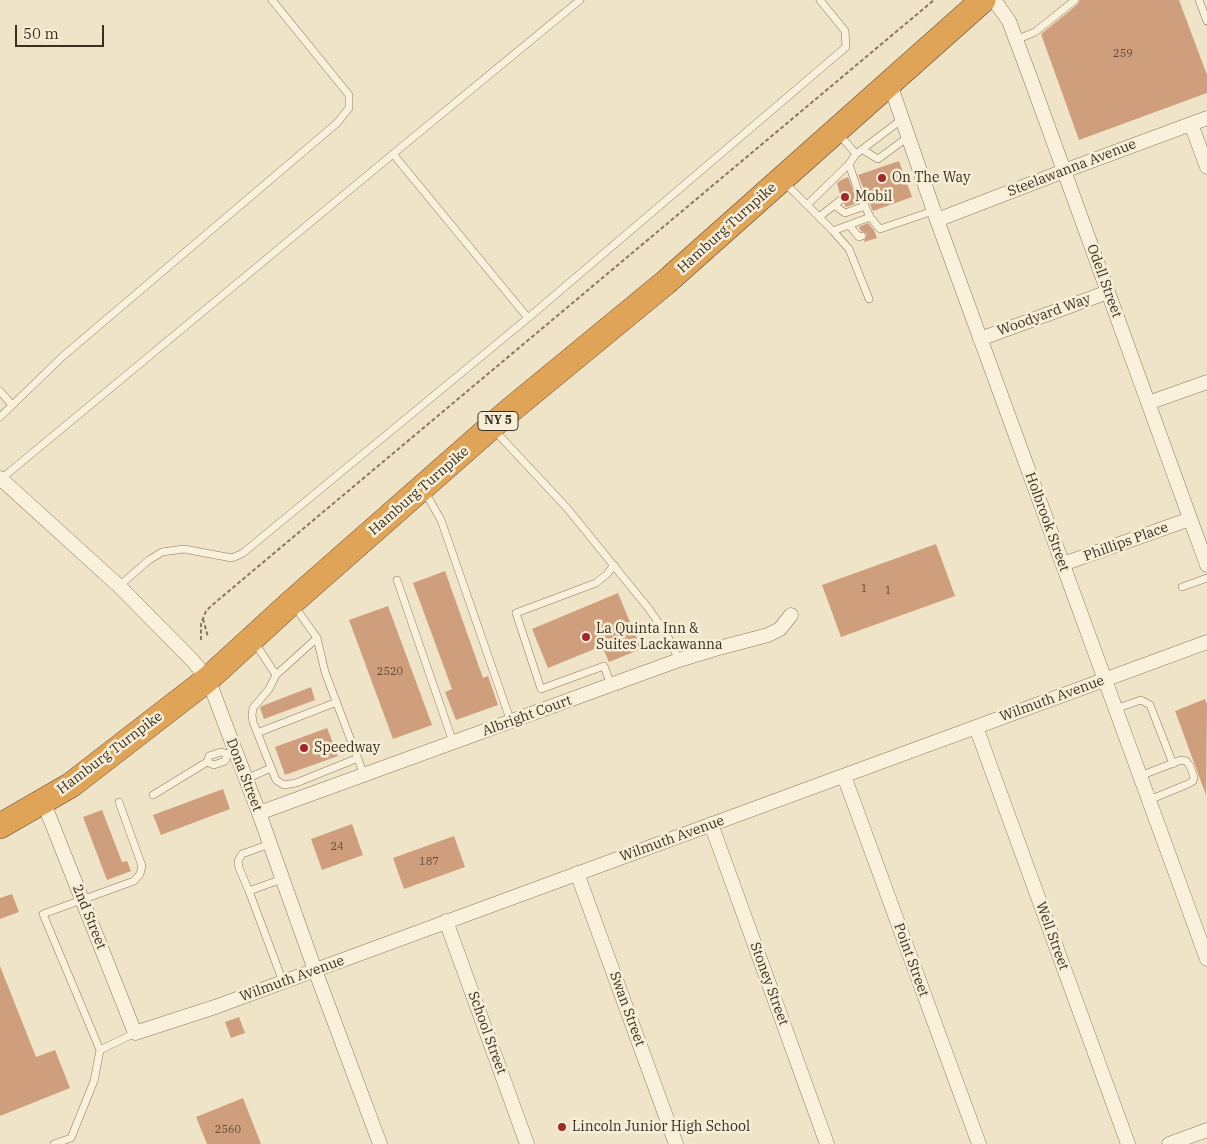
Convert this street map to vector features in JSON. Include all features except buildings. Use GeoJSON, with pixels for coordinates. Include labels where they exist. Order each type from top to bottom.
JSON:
{"type":"FeatureCollection","features":[{"type":"Feature","properties":{"kind":"highway","name":"Hamburg Turnpike"},"geometry":{"type":"LineString","coordinates":[[0,826],[72,785],[208,679],[291,603],[491,427],[665,283],[983,0]]}},
{"type":"Feature","properties":{"kind":"street","name":"Odell Street"},"geometry":{"type":"LineString","coordinates":[[994,0],[1005,14],[1016,40],[1207,565]]}},
{"type":"Feature","properties":{"kind":"street","name":"Holbrook Street"},"geometry":{"type":"LineString","coordinates":[[890,84],[935,215],[1207,959]]}},
{"type":"Feature","properties":{"kind":"street","name":"Steelawanna Avenue"},"geometry":{"type":"LineString","coordinates":[[935,215],[1064,171],[1207,118]]}},
{"type":"Feature","properties":{"kind":"street"},"geometry":{"type":"LineString","coordinates":[[1191,124],[1207,167]]}},
{"type":"Feature","properties":{"kind":"street","name":"Woodyard Way"},"geometry":{"type":"LineString","coordinates":[[980,339],[1108,292]]}},
{"type":"Feature","properties":{"kind":"street"},"geometry":{"type":"LineString","coordinates":[[1148,403],[1207,382]]}},
{"type":"Feature","properties":{"kind":"street","name":"Dona Street"},"geometry":{"type":"LineString","coordinates":[[1,478],[119,586],[192,660],[208,679],[232,753],[246,779],[314,970],[380,1144]]}},
{"type":"Feature","properties":{"kind":"street","name":"Phillips Place"},"geometry":{"type":"LineString","coordinates":[[1063,564],[1190,519]]}},
{"type":"Feature","properties":{"kind":"street","name":"Albright Court"},"geometry":{"type":"LineString","coordinates":[[259,814],[679,660],[768,636],[780,629],[791,614]]}},
{"type":"Feature","properties":{"kind":"street","name":"Wilmuth Avenue"},"geometry":{"type":"LineString","coordinates":[[135,1033],[215,1007],[1207,642]]}},
{"type":"Feature","properties":{"kind":"street","name":"Well Street"},"geometry":{"type":"LineString","coordinates":[[976,727],[1128,1144]]}},
{"type":"Feature","properties":{"kind":"street","name":"Point Street"},"geometry":{"type":"LineString","coordinates":[[844,776],[979,1144]]}},
{"type":"Feature","properties":{"kind":"street","name":"2nd Street"},"geometry":{"type":"LineString","coordinates":[[43,801],[135,1033]]}},
{"type":"Feature","properties":{"kind":"street","name":"Stoney Street"},"geometry":{"type":"LineString","coordinates":[[711,824],[827,1144]]}},
{"type":"Feature","properties":{"kind":"street","name":"Swan Street"},"geometry":{"type":"LineString","coordinates":[[577,873],[676,1144]]}},
{"type":"Feature","properties":{"kind":"street","name":"School Street"},"geometry":{"type":"LineString","coordinates":[[446,921],[527,1144]]}},
{"type":"Feature","properties":{"kind":"street"},"geometry":{"type":"LineString","coordinates":[[1169,1144],[1207,1130]]}},
{"type":"Feature","properties":{"kind":"lane"},"geometry":{"type":"LineString","coordinates":[[0,417],[62,357],[337,123],[348,108],[349,95],[272,0]]}},
{"type":"Feature","properties":{"kind":"lane"},"geometry":{"type":"LineString","coordinates":[[1,478],[580,0]]}},
{"type":"Feature","properties":{"kind":"lane"},"geometry":{"type":"LineString","coordinates":[[119,586],[149,560],[162,552],[184,550],[232,558],[243,553],[528,318],[846,47],[845,30],[820,0]]}},
{"type":"Feature","properties":{"kind":"lane"},"geometry":{"type":"LineString","coordinates":[[1016,40],[1035,32],[1075,0]]}},
{"type":"Feature","properties":{"kind":"lane"},"geometry":{"type":"LineString","coordinates":[[1199,0],[1207,21]]}},
{"type":"Feature","properties":{"kind":"lane"},"geometry":{"type":"LineString","coordinates":[[807,205],[860,152],[902,120]]}},
{"type":"Feature","properties":{"kind":"lane"},"geometry":{"type":"LineString","coordinates":[[836,131],[860,152],[878,159],[908,137]]}},
{"type":"Feature","properties":{"kind":"lane"},"geometry":{"type":"LineString","coordinates":[[393,154],[528,318]]}},
{"type":"Feature","properties":{"kind":"lane"},"geometry":{"type":"LineString","coordinates":[[849,164],[855,189],[877,230],[935,215]]}},
{"type":"Feature","properties":{"kind":"lane"},"geometry":{"type":"LineString","coordinates":[[782,180],[834,231],[849,249],[869,299]]}},
{"type":"Feature","properties":{"kind":"lane"},"geometry":{"type":"LineString","coordinates":[[819,217],[842,199]]}},
{"type":"Feature","properties":{"kind":"lane"},"geometry":{"type":"LineString","coordinates":[[834,205],[845,213],[865,206]]}},
{"type":"Feature","properties":{"kind":"lane"},"geometry":{"type":"LineString","coordinates":[[834,231],[870,217]]}},
{"type":"Feature","properties":{"kind":"lane"},"geometry":{"type":"LineString","coordinates":[[849,225],[858,237],[862,236]]}},
{"type":"Feature","properties":{"kind":"lane"},"geometry":{"type":"LineString","coordinates":[[0,391],[12,405]]}},
{"type":"Feature","properties":{"kind":"lane"},"geometry":{"type":"LineString","coordinates":[[491,427],[567,508],[614,565],[659,623],[679,660]]}},
{"type":"Feature","properties":{"kind":"lane"},"geometry":{"type":"LineString","coordinates":[[423,487],[442,520],[511,722]]}},
{"type":"Feature","properties":{"kind":"lane"},"geometry":{"type":"LineString","coordinates":[[611,685],[604,666],[541,689],[516,613],[596,583],[614,565]]}},
{"type":"Feature","properties":{"kind":"lane"},"geometry":{"type":"LineString","coordinates":[[1182,587],[1207,578]]}},
{"type":"Feature","properties":{"kind":"lane"},"geometry":{"type":"LineString","coordinates":[[397,580],[453,742]]}},
{"type":"Feature","properties":{"kind":"lane"},"geometry":{"type":"LineString","coordinates":[[291,603],[308,624],[316,638],[326,672],[364,775]]}},
{"type":"Feature","properties":{"kind":"lane"},"geometry":{"type":"LineString","coordinates":[[636,631],[659,623]]}},
{"type":"Feature","properties":{"kind":"lane"},"geometry":{"type":"LineString","coordinates":[[316,638],[276,675],[253,708],[253,722],[276,780],[284,785],[358,758]]}},
{"type":"Feature","properties":{"kind":"lane"},"geometry":{"type":"LineString","coordinates":[[252,639],[276,675]]}},
{"type":"Feature","properties":{"kind":"lane"},"geometry":{"type":"LineString","coordinates":[[1115,709],[1140,700],[1150,705],[1173,764]]}},
{"type":"Feature","properties":{"kind":"lane"},"geometry":{"type":"LineString","coordinates":[[257,733],[337,702]]}},
{"type":"Feature","properties":{"kind":"lane"},"geometry":{"type":"LineString","coordinates":[[153,795],[207,762],[209,756],[221,752],[232,753]]}},
{"type":"Feature","properties":{"kind":"lane"},"geometry":{"type":"LineString","coordinates":[[1140,776],[1181,760],[1186,761],[1190,766],[1194,777],[1193,781],[1149,800]]}},
{"type":"Feature","properties":{"kind":"lane"},"geometry":{"type":"LineString","coordinates":[[246,779],[271,768]]}},
{"type":"Feature","properties":{"kind":"lane"},"geometry":{"type":"LineString","coordinates":[[54,1144],[71,1138],[94,1081],[100,1050],[43,914],[134,881],[140,874],[142,866],[119,802]]}},
{"type":"Feature","properties":{"kind":"lane"},"geometry":{"type":"LineString","coordinates":[[270,844],[242,854],[238,861],[239,868],[283,982]]}},
{"type":"Feature","properties":{"kind":"lane"},"geometry":{"type":"LineString","coordinates":[[249,891],[282,879]]}},
{"type":"Feature","properties":{"kind":"lane"},"geometry":{"type":"LineString","coordinates":[[100,1050],[135,1033]]}},
{"type":"Feature","properties":{"kind":"path"},"geometry":{"type":"LineString","coordinates":[[201,639],[203,619],[206,611],[218,600],[934,0]]}},
{"type":"Feature","properties":{"kind":"path"},"geometry":{"type":"LineString","coordinates":[[203,619],[208,637]]}},
{"type":"Feature","properties":{"kind":"place","name":"On The Way"},"geometry":{"type":"Point","coordinates":[882,178]}},
{"type":"Feature","properties":{"kind":"place","name":"Mobil"},"geometry":{"type":"Point","coordinates":[845,197]}},
{"type":"Feature","properties":{"kind":"place","name":"La Quinta Inn & Suites Lackawanna"},"geometry":{"type":"Point","coordinates":[586,637]}},
{"type":"Feature","properties":{"kind":"place","name":"Speedway"},"geometry":{"type":"Point","coordinates":[304,748]}},
{"type":"Feature","properties":{"kind":"place","name":"Lincoln Junior High School"},"geometry":{"type":"Point","coordinates":[562,1127]}}]}
